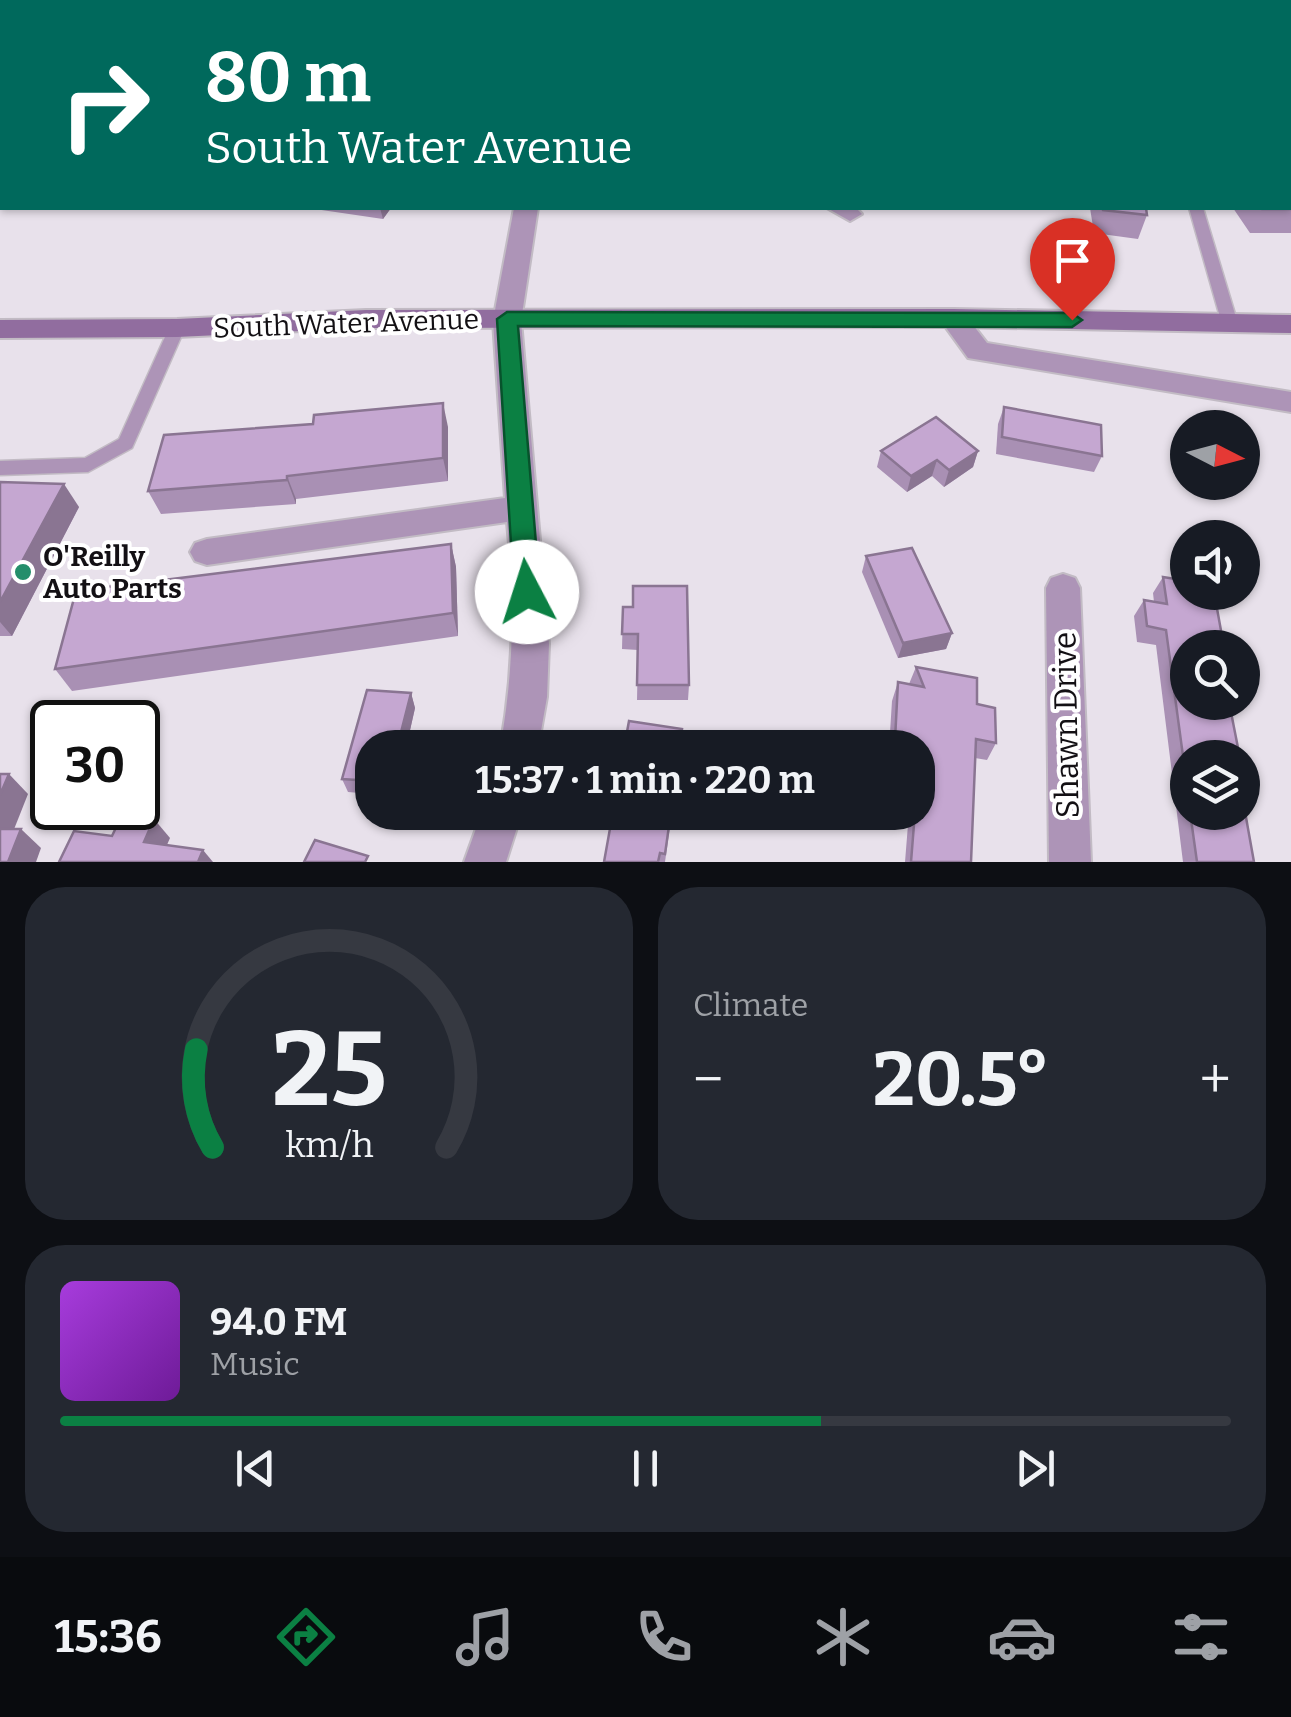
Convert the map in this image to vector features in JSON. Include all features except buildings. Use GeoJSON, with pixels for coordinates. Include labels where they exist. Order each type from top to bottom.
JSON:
{"type":"FeatureCollection","features":[{"type":"Feature","properties":{"kind":"main road","name":"South Water Avenue"},"geometry":{"type":"LineString","coordinates":[[0,329],[177,328],[366,319],[953,318],[1291,324]]}},
{"type":"Feature","properties":{"kind":"street"},"geometry":{"type":"LineString","coordinates":[[524,730],[531,652],[507,319],[526,210]]}},
{"type":"Feature","properties":{"kind":"street"},"geometry":{"type":"LineString","coordinates":[[953,318],[978,351],[1291,402]]}},
{"type":"Feature","properties":{"kind":"street"},"geometry":{"type":"LineString","coordinates":[[206,552],[520,508]]}},
{"type":"Feature","properties":{"kind":"street","name":"Shawn Drive"},"geometry":{"type":"LineString","coordinates":[[1063,588],[1070,862]]}},
{"type":"Feature","properties":{"kind":"street"},"geometry":{"type":"LineString","coordinates":[[485,862],[496,830]]}},
{"type":"Feature","properties":{"kind":"lane"},"geometry":{"type":"LineString","coordinates":[[1197,210],[1230,324]]}},
{"type":"Feature","properties":{"kind":"lane"},"geometry":{"type":"LineString","coordinates":[[0,468],[88,464],[126,443],[177,328]]}},
{"type":"Feature","properties":{"kind":"place","name":"O'Reilly Auto Parts"},"geometry":{"type":"Point","coordinates":[23,572]}},
{"type":"Feature","properties":{"kind":"route"},"geometry":{"type":"LineString","coordinates":[[527,592],[507,319],[1072,320]]}}]}
